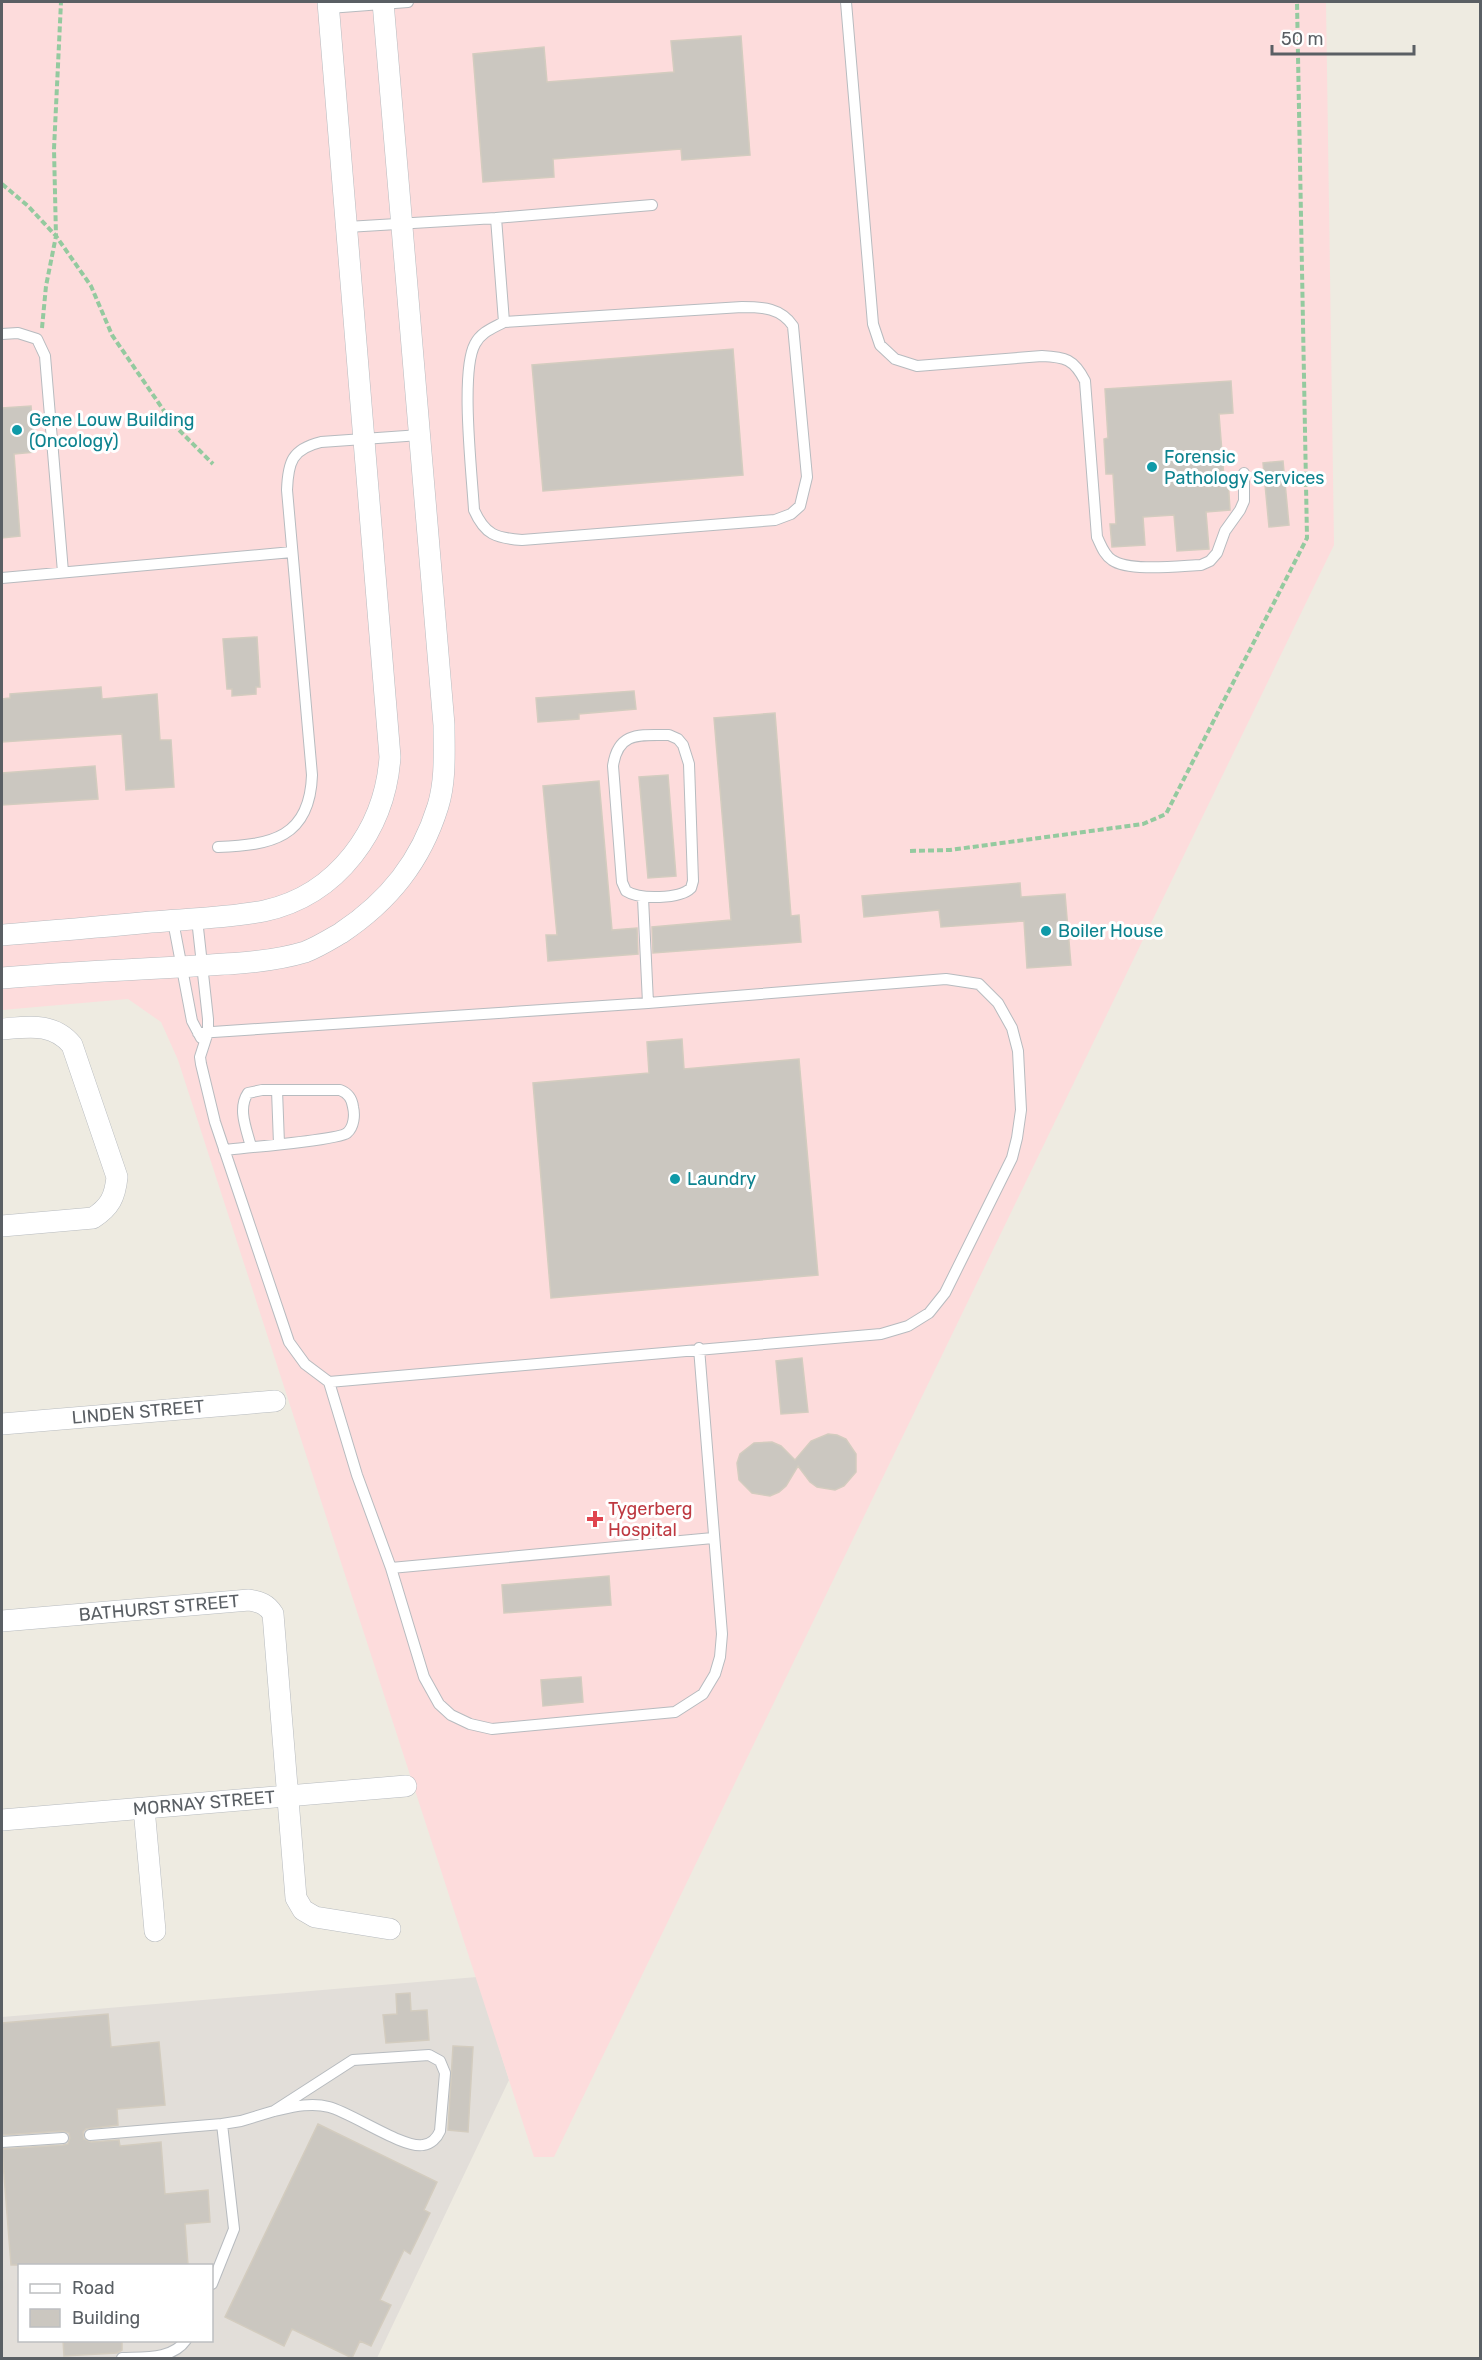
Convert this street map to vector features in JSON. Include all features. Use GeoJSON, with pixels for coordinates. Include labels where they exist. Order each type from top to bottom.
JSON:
{"type":"FeatureCollection","features":[{"type":"Feature","properties":{"kind":"street"},"geometry":{"type":"LineString","coordinates":[[2,978],[191,966],[291,956],[323,944],[355,924],[391,892],[419,854],[438,804],[445,760],[444,724],[383,3]]}},
{"type":"Feature","properties":{"kind":"street"},"geometry":{"type":"LineString","coordinates":[[2,935],[197,919],[264,911],[291,902],[316,889],[350,860],[372,827],[380,810],[389,774],[390,757],[366,438],[328,5]]}},
{"type":"Feature","properties":{"kind":"street"},"geometry":{"type":"LineString","coordinates":[[2,1029],[33,1026],[58,1032],[68,1040],[76,1052],[117,1177],[116,1190],[106,1210],[93,1218],[2,1226]]}},
{"type":"Feature","properties":{"kind":"street","name":"LINDEN STREET"},"geometry":{"type":"LineString","coordinates":[[2,1424],[275,1401]]}},
{"type":"Feature","properties":{"kind":"street","name":"BATHURST STREET"},"geometry":{"type":"LineString","coordinates":[[2,1622],[249,1600],[263,1603],[273,1614],[288,1796]]}},
{"type":"Feature","properties":{"kind":"street","name":"MORNAY STREET"},"geometry":{"type":"LineString","coordinates":[[2,1820],[406,1786]]}},
{"type":"Feature","properties":{"kind":"street"},"geometry":{"type":"LineString","coordinates":[[288,1796],[293,1882],[296,1898],[303,1910],[315,1917],[390,1929]]}},
{"type":"Feature","properties":{"kind":"street"},"geometry":{"type":"LineString","coordinates":[[144,1808],[155,1931]]}},
{"type":"Feature","properties":{"kind":"lane"},"geometry":{"type":"LineString","coordinates":[[328,5],[408,2]]}},
{"type":"Feature","properties":{"kind":"lane"},"geometry":{"type":"LineString","coordinates":[[846,2],[873,324],[879,345],[895,359],[917,366],[1042,356],[1061,357],[1078,366],[1085,381],[1097,537],[1103,551],[1112,561],[1126,566],[1201,565],[1210,561],[1217,553],[1225,531],[1244,501],[1244,473]]}},
{"type":"Feature","properties":{"kind":"lane"},"geometry":{"type":"LineString","coordinates":[[347,227],[651,205]]}},
{"type":"Feature","properties":{"kind":"lane"},"geometry":{"type":"LineString","coordinates":[[496,218],[504,322]]}},
{"type":"Feature","properties":{"kind":"lane"},"geometry":{"type":"LineString","coordinates":[[742,307],[767,309],[787,317],[793,326],[807,477],[800,506],[791,514],[776,520],[522,540],[504,539],[490,534],[480,524],[474,510],[468,371],[475,343],[483,333],[504,322],[742,307]]}},
{"type":"Feature","properties":{"kind":"lane"},"geometry":{"type":"LineString","coordinates":[[2,334],[18,333],[37,339],[45,356],[63,572]]}},
{"type":"Feature","properties":{"kind":"lane"},"geometry":{"type":"LineString","coordinates":[[218,847],[254,846],[285,834],[298,822],[307,808],[312,791],[287,490],[287,474],[291,461],[306,446],[321,442],[420,435]]}},
{"type":"Feature","properties":{"kind":"lane"},"geometry":{"type":"LineString","coordinates":[[2,578],[292,552]]}},
{"type":"Feature","properties":{"kind":"lane"},"geometry":{"type":"LineString","coordinates":[[669,735],[678,739],[683,745],[689,764],[693,881],[691,888],[681,894],[644,898],[626,891],[622,882],[614,758],[619,746],[635,736],[669,735]]}},
{"type":"Feature","properties":{"kind":"lane"},"geometry":{"type":"LineString","coordinates":[[644,898],[648,1003]]}},
{"type":"Feature","properties":{"kind":"lane"},"geometry":{"type":"LineString","coordinates":[[197,919],[191,966],[192,1021],[203,1033]]}},
{"type":"Feature","properties":{"kind":"lane"},"geometry":{"type":"LineString","coordinates":[[173,921],[191,966],[205,1046],[200,1057],[202,1072],[224,1150],[289,1342],[305,1364],[329,1382],[357,1475],[391,1569],[424,1677],[439,1704],[450,1715],[470,1724],[492,1729],[669,1714],[703,1694],[715,1674],[720,1657],[722,1634],[699,1348]]}},
{"type":"Feature","properties":{"kind":"lane"},"geometry":{"type":"LineString","coordinates":[[203,1033],[648,1003],[946,979],[979,984],[998,1003],[1012,1028],[1018,1052],[1021,1110],[1012,1158],[957,1273],[945,1293],[929,1314],[908,1326],[881,1334],[699,1348],[329,1382]]}},
{"type":"Feature","properties":{"kind":"lane"},"geometry":{"type":"LineString","coordinates":[[224,1150],[279,1144],[344,1135],[352,1126],[354,1109],[351,1099],[346,1092],[340,1090],[277,1090],[248,1093],[244,1098],[242,1113],[251,1147]]}},
{"type":"Feature","properties":{"kind":"lane"},"geometry":{"type":"LineString","coordinates":[[277,1090],[279,1144]]}},
{"type":"Feature","properties":{"kind":"lane"},"geometry":{"type":"LineString","coordinates":[[391,1569],[713,1538]]}},
{"type":"Feature","properties":{"kind":"lane"},"geometry":{"type":"LineString","coordinates":[[90,2135],[222,2124],[304,2105],[332,2107],[410,2144],[424,2145],[437,2137],[440,2131],[445,2073],[443,2066],[435,2058],[423,2054],[353,2060],[274,2111]]}},
{"type":"Feature","properties":{"kind":"lane"},"geometry":{"type":"LineString","coordinates":[[213,2281],[234,2229],[222,2124]]}},
{"type":"Feature","properties":{"kind":"lane"},"geometry":{"type":"LineString","coordinates":[[2,2142],[63,2138]]}},
{"type":"Feature","properties":{"kind":"lane"},"geometry":{"type":"LineString","coordinates":[[122,2358],[170,2354],[185,2342]]}},
{"type":"Feature","properties":{"kind":"path"},"geometry":{"type":"LineString","coordinates":[[37,339],[44,326],[46,286],[56,236],[54,149],[61,2]]}},
{"type":"Feature","properties":{"kind":"path"},"geometry":{"type":"LineString","coordinates":[[2,183],[56,236],[91,286],[112,334],[172,424],[213,464]]}},
{"type":"Feature","properties":{"kind":"shaded area","name":"Tygerberg Hospital"},"geometry":{"type":"Polygon","coordinates":[[[2,2],[1326,2],[1334,545],[554,2157],[534,2157],[178,1060],[161,1022],[128,999],[2,1010],[2,2]]]}},
{"type":"Feature","properties":{"kind":"shaded area"},"geometry":{"type":"Polygon","coordinates":[[[477,1977],[509,2080],[377,2358],[2,2358],[2,2017],[477,1977]]]}},
{"type":"Feature","properties":{"kind":"building"},"geometry":{"type":"Polygon","coordinates":[[[741,36],[750,155],[682,160],[681,149],[553,159],[554,177],[483,182],[473,54],[544,47],[547,82],[674,72],[671,41],[741,36]]]}},
{"type":"Feature","properties":{"kind":"building"},"geometry":{"type":"Polygon","coordinates":[[[733,349],[743,475],[543,491],[532,365],[733,349]]]}},
{"type":"Feature","properties":{"kind":"building","name":"Forensic Pathology Services"},"geometry":{"type":"Polygon","coordinates":[[[1231,381],[1233,413],[1219,414],[1224,478],[1228,478],[1230,510],[1206,512],[1209,549],[1177,551],[1174,515],[1143,517],[1145,545],[1112,547],[1110,524],[1116,524],[1113,474],[1106,474],[1104,439],[1108,438],[1105,389],[1231,381]]]}},
{"type":"Feature","properties":{"kind":"building"},"geometry":{"type":"Polygon","coordinates":[[[31,406],[35,452],[14,454],[20,536],[2,538],[2,408],[31,406]]]}},
{"type":"Feature","properties":{"kind":"building"},"geometry":{"type":"Polygon","coordinates":[[[1283,461],[1289,525],[1269,527],[1263,463],[1283,461]]]}},
{"type":"Feature","properties":{"kind":"building"},"geometry":{"type":"Polygon","coordinates":[[[257,637],[260,687],[256,687],[256,694],[232,696],[232,689],[227,689],[223,639],[257,637]]]}},
{"type":"Feature","properties":{"kind":"building"},"geometry":{"type":"Polygon","coordinates":[[[101,687],[102,699],[157,694],[160,740],[171,740],[174,787],[126,790],[122,734],[2,742],[2,699],[10,698],[10,694],[101,687]]]}},
{"type":"Feature","properties":{"kind":"building"},"geometry":{"type":"Polygon","coordinates":[[[634,691],[636,709],[579,714],[579,719],[538,722],[536,698],[634,691]]]}},
{"type":"Feature","properties":{"kind":"building"},"geometry":{"type":"Polygon","coordinates":[[[775,713],[791,916],[799,915],[801,942],[653,953],[652,927],[731,920],[714,718],[775,713]]]}},
{"type":"Feature","properties":{"kind":"building"},"geometry":{"type":"Polygon","coordinates":[[[95,766],[98,799],[2,805],[2,773],[95,766]]]}},
{"type":"Feature","properties":{"kind":"building"},"geometry":{"type":"Polygon","coordinates":[[[668,775],[676,876],[648,878],[639,777],[668,775]]]}},
{"type":"Feature","properties":{"kind":"building"},"geometry":{"type":"Polygon","coordinates":[[[599,781],[612,930],[637,928],[638,954],[548,961],[546,935],[557,935],[543,786],[599,781]]]}},
{"type":"Feature","properties":{"kind":"building"},"geometry":{"type":"Polygon","coordinates":[[[1020,883],[1021,897],[1065,894],[1071,965],[1027,968],[1024,921],[941,927],[939,910],[864,917],[862,896],[1020,883]]]}},
{"type":"Feature","properties":{"kind":"building","name":"Laundry"},"geometry":{"type":"Polygon","coordinates":[[[682,1039],[684,1069],[799,1059],[818,1275],[551,1298],[533,1083],[649,1073],[647,1042],[682,1039]]]}},
{"type":"Feature","properties":{"kind":"building"},"geometry":{"type":"Polygon","coordinates":[[[802,1358],[808,1412],[781,1414],[776,1361],[802,1358]]]}},
{"type":"Feature","properties":{"kind":"building"},"geometry":{"type":"Polygon","coordinates":[[[828,1434],[846,1439],[856,1454],[856,1472],[844,1486],[835,1490],[817,1487],[810,1482],[798,1466],[786,1486],[770,1496],[752,1493],[739,1480],[737,1463],[740,1454],[754,1443],[772,1442],[781,1446],[795,1460],[811,1441],[828,1434]]]}},
{"type":"Feature","properties":{"kind":"building"},"geometry":{"type":"Polygon","coordinates":[[[609,1576],[611,1605],[504,1613],[502,1585],[609,1576]]]}},
{"type":"Feature","properties":{"kind":"building"},"geometry":{"type":"Polygon","coordinates":[[[581,1677],[583,1702],[543,1706],[541,1680],[581,1677]]]}},
{"type":"Feature","properties":{"kind":"building"},"geometry":{"type":"Polygon","coordinates":[[[410,1993],[411,2011],[427,2010],[429,2040],[386,2043],[383,2015],[397,2014],[396,1994],[410,1993]]]}},
{"type":"Feature","properties":{"kind":"building"},"geometry":{"type":"Polygon","coordinates":[[[108,2014],[111,2047],[159,2042],[165,2105],[117,2109],[118,2125],[86,2129],[83,2132],[84,2139],[91,2142],[119,2140],[120,2146],[161,2142],[165,2194],[208,2190],[210,2222],[185,2224],[188,2264],[11,2265],[2,2149],[63,2145],[68,2144],[70,2138],[69,2133],[63,2131],[2,2135],[2,2023],[108,2014]]]}},
{"type":"Feature","properties":{"kind":"building"},"geometry":{"type":"Polygon","coordinates":[[[453,2046],[473,2047],[468,2132],[448,2130],[453,2046]]]}},
{"type":"Feature","properties":{"kind":"building"},"geometry":{"type":"Polygon","coordinates":[[[318,2124],[437,2182],[424,2210],[430,2213],[410,2254],[404,2250],[380,2300],[391,2305],[371,2346],[360,2341],[352,2358],[292,2329],[284,2346],[225,2317],[318,2124]]]}},
{"type":"Feature","properties":{"kind":"building"},"geometry":{"type":"Polygon","coordinates":[[[63,2342],[122,2342],[122,2350],[117,2353],[64,2356],[63,2342]]]}},
{"type":"Feature","properties":{"kind":"place","name":"Gene Louw Building (Oncology)"},"geometry":{"type":"Point","coordinates":[17,430]}},
{"type":"Feature","properties":{"kind":"place","name":"Forensic Pathology Services"},"geometry":{"type":"Point","coordinates":[1152,467]}},
{"type":"Feature","properties":{"kind":"place","name":"Boiler House"},"geometry":{"type":"Point","coordinates":[1046,931]}},
{"type":"Feature","properties":{"kind":"place","name":"Laundry"},"geometry":{"type":"Point","coordinates":[675,1179]}},
{"type":"Feature","properties":{"kind":"place","name":"Tygerberg Hospital"},"geometry":{"type":"Point","coordinates":[595,1519]}}]}
